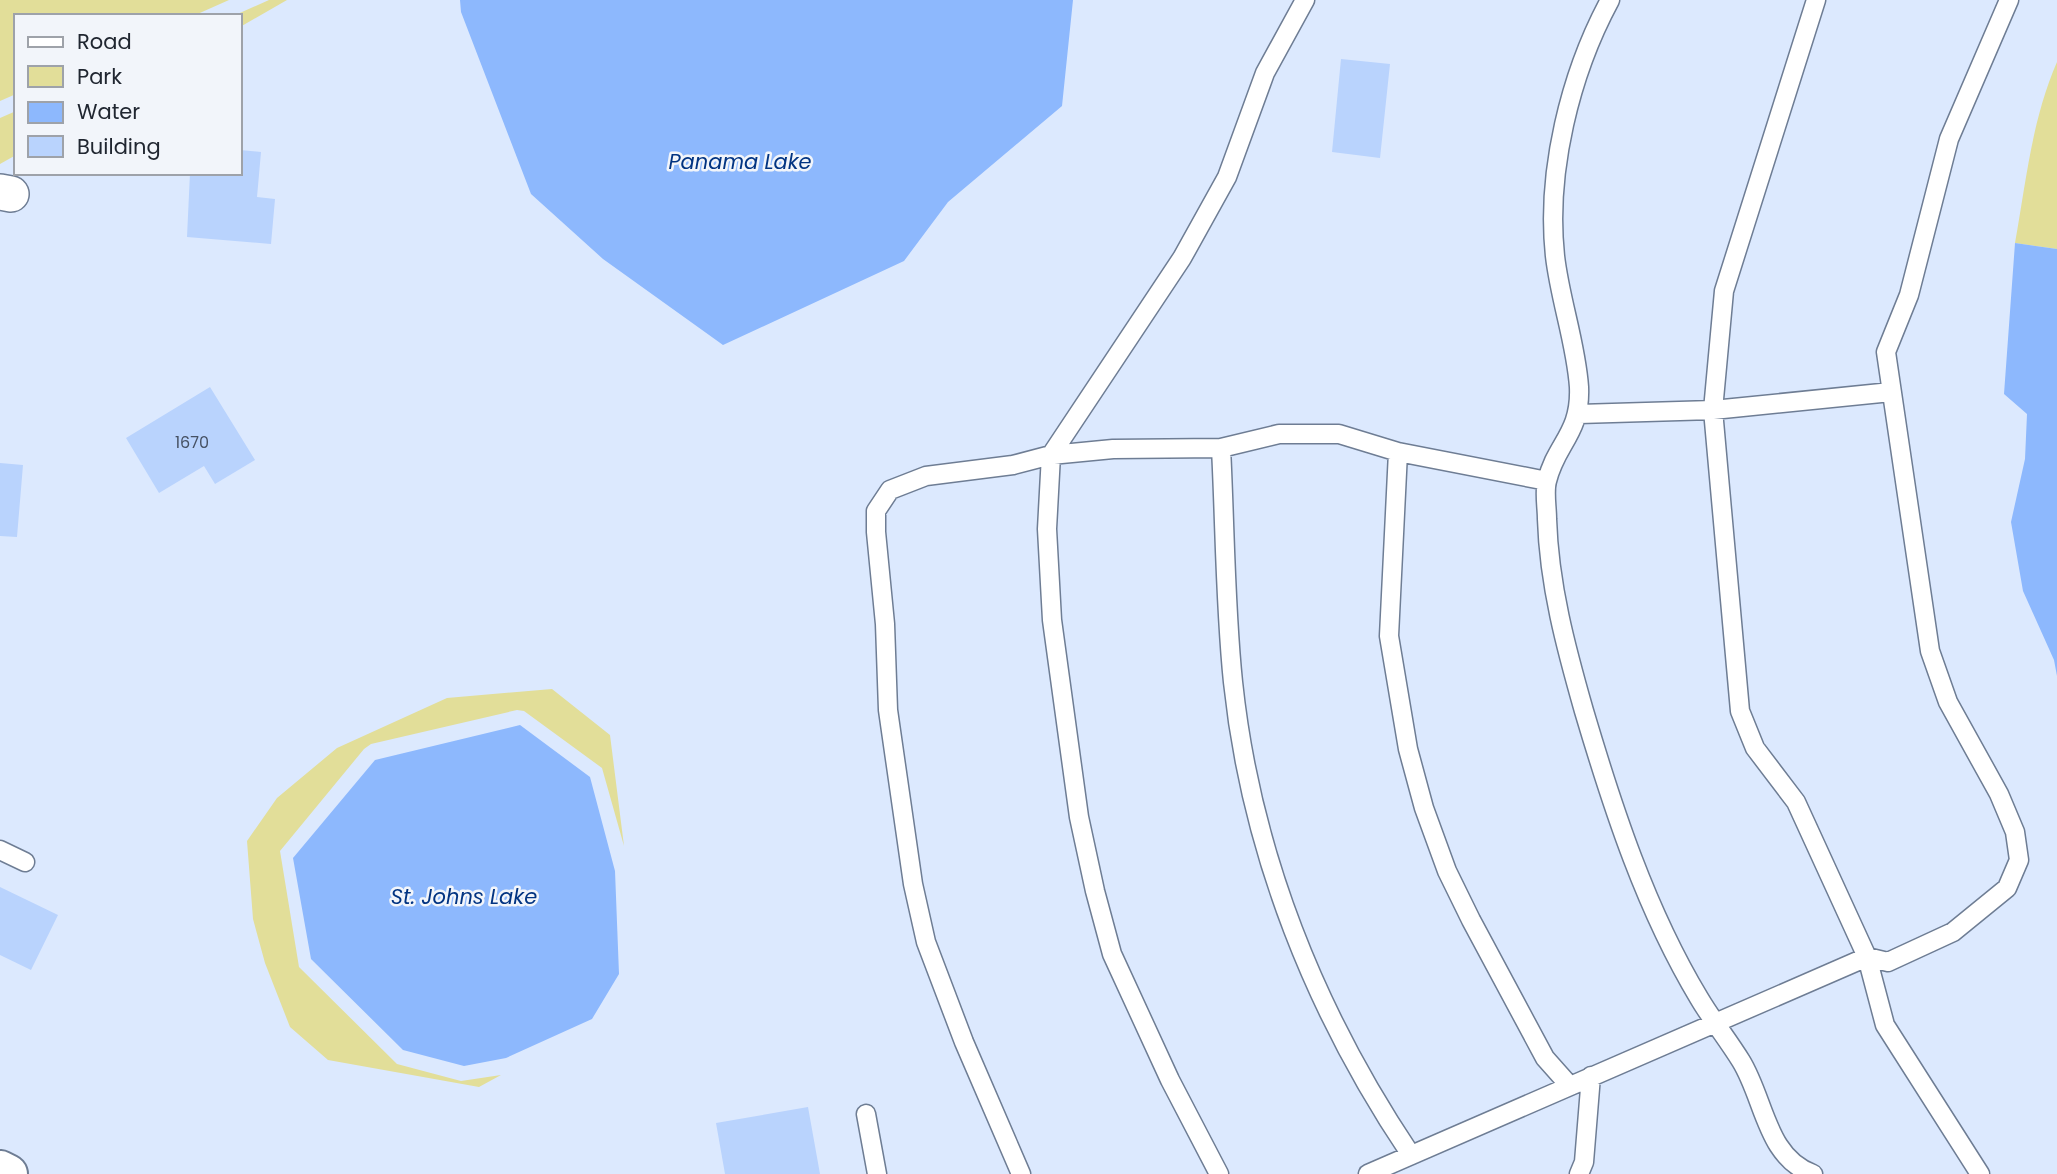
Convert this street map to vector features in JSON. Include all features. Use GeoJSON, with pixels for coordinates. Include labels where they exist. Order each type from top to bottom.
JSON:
{"type":"FeatureCollection","features":[{"type":"Feature","properties":{"kind":"main road"},"geometry":{"type":"LineString","coordinates":[[0,1170],[8,1174]]}},
{"type":"Feature","properties":{"kind":"lane"},"geometry":{"type":"LineString","coordinates":[[1219,1174],[1170,1080],[1112,954],[1095,891],[1080,817],[1052,620],[1047,529],[1051,455],[1182,258],[1227,177],[1265,74],[1304,0]]}},
{"type":"Feature","properties":{"kind":"lane"},"geometry":{"type":"LineString","coordinates":[[1611,0],[1598,23],[1568,111],[1552,208],[1555,258],[1579,383],[1579,414],[1547,481],[1548,564],[1569,658],[1605,783],[1647,895],[1698,997],[1743,1064],[1777,1146],[1799,1172]]}},
{"type":"Feature","properties":{"kind":"lane"},"geometry":{"type":"LineString","coordinates":[[1816,0],[1724,291],[1713,410],[1740,710],[1755,748],[1796,802],[1867,957],[1885,1025],[1980,1174]]}},
{"type":"Feature","properties":{"kind":"lane"},"geometry":{"type":"LineString","coordinates":[[1368,1174],[1714,1021],[1867,957],[1888,962],[1953,932],[2007,888],[2019,860],[2015,832],[1999,794],[1948,702],[1930,651],[1886,352],[1909,295],[1949,139],[2009,0]]}},
{"type":"Feature","properties":{"kind":"lane"},"geometry":{"type":"LineString","coordinates":[[1579,414],[1713,410],[1891,392]]}},
{"type":"Feature","properties":{"kind":"lane"},"geometry":{"type":"LineString","coordinates":[[1021,1174],[964,1042],[926,942],[913,884],[888,710],[876,512],[890,490],[926,476],[1013,465],[1051,455],[1113,449],[1221,448],[1279,434],[1339,434],[1398,452],[1547,481]]}},
{"type":"Feature","properties":{"kind":"lane"},"geometry":{"type":"LineString","coordinates":[[1221,448],[1233,681],[1244,755],[1265,847],[1288,920],[1321,1000],[1382,1112],[1411,1155]]}},
{"type":"Feature","properties":{"kind":"lane"},"geometry":{"type":"LineString","coordinates":[[1398,452],[1389,636],[1408,749],[1424,807],[1447,871],[1476,931],[1545,1058],[1569,1086]]}},
{"type":"Feature","properties":{"kind":"lane"},"geometry":{"type":"LineString","coordinates":[[0,850],[24,862]]}},
{"type":"Feature","properties":{"kind":"lane"},"geometry":{"type":"LineString","coordinates":[[1579,1174],[1584,1162],[1591,1076]]}},
{"type":"Feature","properties":{"kind":"lane"},"geometry":{"type":"LineString","coordinates":[[866,1114],[877,1174]]}},
{"type":"Feature","properties":{"kind":"green space"},"geometry":{"type":"Polygon","coordinates":[[[0,0],[229,0],[198,14],[14,14],[14,95],[0,101],[0,0]]]}},
{"type":"Feature","properties":{"kind":"green space"},"geometry":{"type":"Polygon","coordinates":[[[269,0],[287,0],[242,26],[242,14],[238,14],[269,0]]]}},
{"type":"Feature","properties":{"kind":"green space"},"geometry":{"type":"Polygon","coordinates":[[[2057,62],[2057,249],[2015,243],[2041,106],[2057,62]]]}},
{"type":"Feature","properties":{"kind":"green space"},"geometry":{"type":"Polygon","coordinates":[[[14,112],[14,156],[0,164],[0,118],[14,112]]]}},
{"type":"Feature","properties":{"kind":"green space"},"geometry":{"type":"Polygon","coordinates":[[[552,689],[610,735],[624,846],[602,768],[524,711],[517,710],[371,744],[280,851],[299,967],[397,1064],[461,1081],[501,1075],[479,1087],[328,1060],[290,1027],[265,963],[253,919],[247,841],[277,798],[337,748],[447,698],[552,689]]]}},
{"type":"Feature","properties":{"kind":"water","name":"Panama Lake"},"geometry":{"type":"Polygon","coordinates":[[[460,0],[1073,0],[1062,106],[948,202],[904,261],[723,345],[603,259],[531,194],[461,12],[460,0]]]}},
{"type":"Feature","properties":{"kind":"water"},"geometry":{"type":"Polygon","coordinates":[[[2015,243],[2057,249],[2057,676],[2054,660],[2023,591],[2011,522],[2025,459],[2027,414],[2004,394],[2015,243]]]}},
{"type":"Feature","properties":{"kind":"water","name":"St. Johns Lake"},"geometry":{"type":"Polygon","coordinates":[[[520,725],[590,777],[615,871],[619,974],[592,1019],[506,1058],[464,1066],[403,1050],[311,959],[293,858],[375,760],[520,725]]]}},
{"type":"Feature","properties":{"kind":"building"},"geometry":{"type":"Polygon","coordinates":[[[1341,59],[1390,64],[1380,158],[1332,152],[1341,59]]]}},
{"type":"Feature","properties":{"kind":"building"},"geometry":{"type":"Polygon","coordinates":[[[242,150],[261,152],[257,197],[275,199],[271,244],[187,237],[190,175],[242,175],[242,150]]]}},
{"type":"Feature","properties":{"kind":"building"},"geometry":{"type":"Polygon","coordinates":[[[210,387],[255,460],[215,484],[204,466],[159,493],[126,438],[210,387]]]}},
{"type":"Feature","properties":{"kind":"building"},"geometry":{"type":"Polygon","coordinates":[[[0,463],[23,465],[17,537],[0,536],[0,463]]]}},
{"type":"Feature","properties":{"kind":"building"},"geometry":{"type":"Polygon","coordinates":[[[0,887],[58,915],[31,970],[0,955],[0,887]]]}},
{"type":"Feature","properties":{"kind":"building"},"geometry":{"type":"Polygon","coordinates":[[[808,1107],[820,1174],[725,1174],[716,1123],[808,1107]]]}}]}
